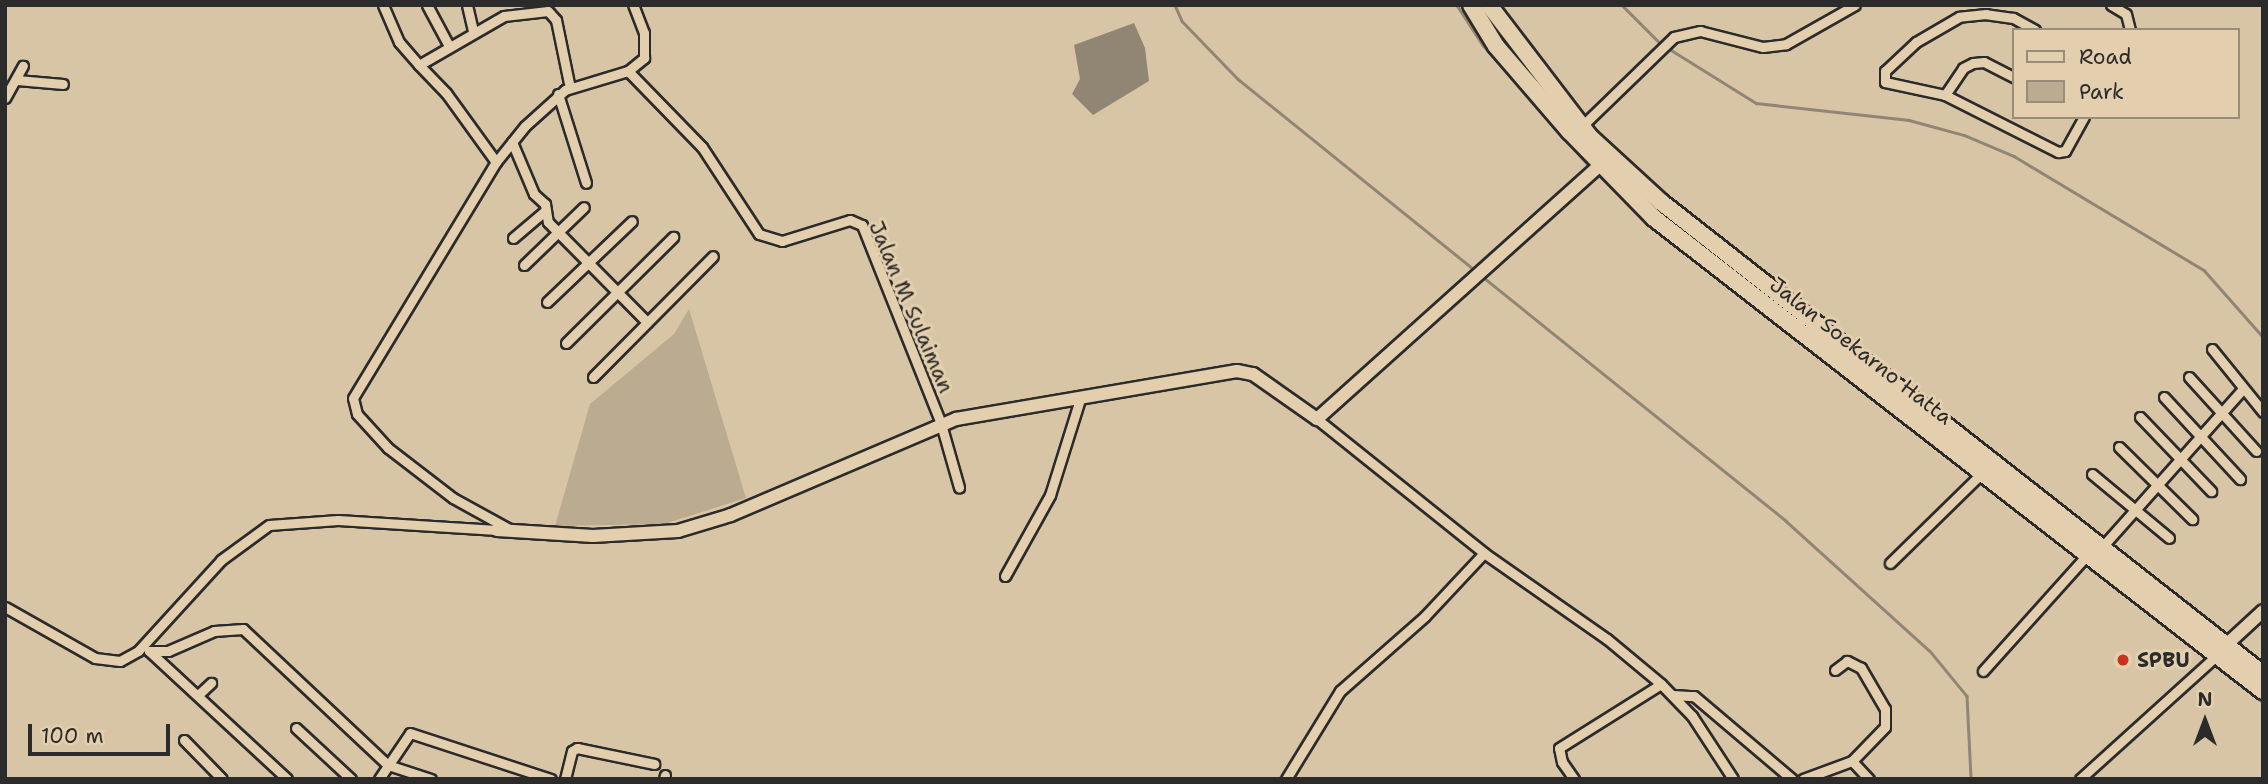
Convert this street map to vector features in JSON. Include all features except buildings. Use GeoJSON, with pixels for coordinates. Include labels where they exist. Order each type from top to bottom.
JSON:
{"type":"FeatureCollection","features":[{"type":"Feature","properties":{"kind":"highway","name":"Jalan Soekarno Hatta"},"geometry":{"type":"LineString","coordinates":[[1471,5],[1496,46],[1598,167],[1654,218],[2086,557],[2219,653],[2263,674]]}},
{"type":"Feature","properties":{"kind":"highway","name":"Jalan Soekarno Hatta"},"geometry":{"type":"LineString","coordinates":[[1489,5],[1582,127],[1661,202],[2107,541],[2219,653],[2263,691]]}},
{"type":"Feature","properties":{"kind":"street"},"geometry":{"type":"LineString","coordinates":[[383,5],[399,42],[446,93],[496,162]]}},
{"type":"Feature","properties":{"kind":"street"},"geometry":{"type":"LineString","coordinates":[[427,5],[449,46]]}},
{"type":"Feature","properties":{"kind":"street"},"geometry":{"type":"LineString","coordinates":[[467,5],[473,30]]}},
{"type":"Feature","properties":{"kind":"street"},"geometry":{"type":"LineString","coordinates":[[513,531],[453,498],[388,448],[354,407],[354,398],[496,162],[512,142],[558,94],[628,71],[644,58],[645,49],[634,5]]}},
{"type":"Feature","properties":{"kind":"street"},"geometry":{"type":"LineString","coordinates":[[1582,127],[1674,37],[1700,32],[1763,47],[1786,44],[1856,5]]}},
{"type":"Feature","properties":{"kind":"street"},"geometry":{"type":"LineString","coordinates":[[2110,5],[2126,14],[2130,28]]}},
{"type":"Feature","properties":{"kind":"street"},"geometry":{"type":"LineString","coordinates":[[419,65],[473,30],[504,16],[548,12],[556,20],[570,88]]}},
{"type":"Feature","properties":{"kind":"street"},"geometry":{"type":"LineString","coordinates":[[2031,28],[2013,18],[1986,13],[1959,17],[1940,24],[1885,71],[1885,82],[1945,95],[2058,152],[2065,151],[2083,119]]}},
{"type":"Feature","properties":{"kind":"street"},"geometry":{"type":"LineString","coordinates":[[1945,95],[1963,68],[1973,63],[1984,62],[2012,76]]}},
{"type":"Feature","properties":{"kind":"street"},"geometry":{"type":"LineString","coordinates":[[5,98],[23,66]]}},
{"type":"Feature","properties":{"kind":"street","name":"Jalan M Sulaiman"},"geometry":{"type":"LineString","coordinates":[[628,71],[702,146],[759,234],[782,241],[850,220],[859,221],[941,424]]}},
{"type":"Feature","properties":{"kind":"street"},"geometry":{"type":"LineString","coordinates":[[17,80],[63,84]]}},
{"type":"Feature","properties":{"kind":"street"},"geometry":{"type":"LineString","coordinates":[[558,94],[586,183]]}},
{"type":"Feature","properties":{"kind":"street"},"geometry":{"type":"LineString","coordinates":[[512,142],[546,210],[548,222],[647,322]]}},
{"type":"Feature","properties":{"kind":"street"},"geometry":{"type":"LineString","coordinates":[[1317,419],[1598,167]]}},
{"type":"Feature","properties":{"kind":"street"},"geometry":{"type":"LineString","coordinates":[[524,265],[584,208]]}},
{"type":"Feature","properties":{"kind":"street"},"geometry":{"type":"LineString","coordinates":[[513,238],[546,210]]}},
{"type":"Feature","properties":{"kind":"street"},"geometry":{"type":"LineString","coordinates":[[547,302],[632,221]]}},
{"type":"Feature","properties":{"kind":"street"},"geometry":{"type":"LineString","coordinates":[[566,342],[673,237]]}},
{"type":"Feature","properties":{"kind":"street"},"geometry":{"type":"LineString","coordinates":[[593,377],[713,256]]}},
{"type":"Feature","properties":{"kind":"street"},"geometry":{"type":"LineString","coordinates":[[2213,349],[2242,390],[2263,412]]}},
{"type":"Feature","properties":{"kind":"street"},"geometry":{"type":"LineString","coordinates":[[5,607],[109,662],[133,656],[146,648],[221,560],[269,525],[338,520],[593,536],[678,531],[731,515],[941,424],[1242,371],[1317,419],[1484,553],[1607,639],[1661,684],[1692,716],[1733,779]]}},
{"type":"Feature","properties":{"kind":"street"},"geometry":{"type":"LineString","coordinates":[[2189,377],[2256,451]]}},
{"type":"Feature","properties":{"kind":"street"},"geometry":{"type":"LineString","coordinates":[[2107,541],[2197,435],[2242,390]]}},
{"type":"Feature","properties":{"kind":"street"},"geometry":{"type":"LineString","coordinates":[[2164,397],[2240,479]]}},
{"type":"Feature","properties":{"kind":"street"},"geometry":{"type":"LineString","coordinates":[[1005,576],[1050,495],[1080,399]]}},
{"type":"Feature","properties":{"kind":"street"},"geometry":{"type":"LineString","coordinates":[[2140,417],[2211,491]]}},
{"type":"Feature","properties":{"kind":"street"},"geometry":{"type":"LineString","coordinates":[[941,424],[959,487]]}},
{"type":"Feature","properties":{"kind":"street"},"geometry":{"type":"LineString","coordinates":[[2119,447],[2192,519]]}},
{"type":"Feature","properties":{"kind":"street"},"geometry":{"type":"LineString","coordinates":[[2092,474],[2133,513],[2169,538]]}},
{"type":"Feature","properties":{"kind":"street"},"geometry":{"type":"LineString","coordinates":[[1890,563],[1980,475]]}},
{"type":"Feature","properties":{"kind":"street"},"geometry":{"type":"LineString","coordinates":[[1286,779],[1340,691],[1425,616],[1484,553]]}},
{"type":"Feature","properties":{"kind":"street"},"geometry":{"type":"LineString","coordinates":[[1983,671],[2086,557]]}},
{"type":"Feature","properties":{"kind":"street"},"geometry":{"type":"LineString","coordinates":[[2080,779],[2263,611]]}},
{"type":"Feature","properties":{"kind":"street"},"geometry":{"type":"LineString","coordinates":[[146,648],[168,651],[214,631],[243,629],[388,765],[431,779]]}},
{"type":"Feature","properties":{"kind":"street"},"geometry":{"type":"LineString","coordinates":[[146,648],[287,779]]}},
{"type":"Feature","properties":{"kind":"street"},"geometry":{"type":"LineString","coordinates":[[1803,779],[1852,761],[1885,727],[1887,715],[1855,663],[1847,661],[1835,670]]}},
{"type":"Feature","properties":{"kind":"street"},"geometry":{"type":"LineString","coordinates":[[198,695],[211,683]]}},
{"type":"Feature","properties":{"kind":"street"},"geometry":{"type":"LineString","coordinates":[[1574,779],[1558,755],[1559,748],[1661,684]]}},
{"type":"Feature","properties":{"kind":"street"},"geometry":{"type":"LineString","coordinates":[[1672,695],[1694,696],[1792,779]]}},
{"type":"Feature","properties":{"kind":"street"},"geometry":{"type":"LineString","coordinates":[[296,728],[351,779]]}},
{"type":"Feature","properties":{"kind":"street"},"geometry":{"type":"LineString","coordinates":[[380,779],[413,733],[551,779]]}},
{"type":"Feature","properties":{"kind":"street"},"geometry":{"type":"LineString","coordinates":[[184,740],[222,779]]}},
{"type":"Feature","properties":{"kind":"street"},"geometry":{"type":"LineString","coordinates":[[565,779],[572,751],[576,748],[654,764]]}},
{"type":"Feature","properties":{"kind":"street"},"geometry":{"type":"LineString","coordinates":[[1852,761],[1869,779]]}},
{"type":"Feature","properties":{"kind":"green space"},"geometry":{"type":"Polygon","coordinates":[[[689,309],[746,498],[664,524],[555,526],[590,404],[674,334],[689,309]]]}},
{"type":"Feature","properties":{"kind":"shaded area"},"geometry":{"type":"Polygon","coordinates":[[[1134,23],[1145,48],[1149,81],[1093,115],[1072,94],[1080,79],[1074,45],[1134,23]]]}},
{"type":"Feature","properties":{"kind":"waterway"},"geometry":{"type":"LineString","coordinates":[[1175,5],[1182,21],[1238,79],[1475,270]]}},
{"type":"Feature","properties":{"kind":"waterway"},"geometry":{"type":"LineString","coordinates":[[1457,5],[1483,45],[1592,169]]}},
{"type":"Feature","properties":{"kind":"waterway"},"geometry":{"type":"LineString","coordinates":[[1622,5],[1662,45]]}},
{"type":"Feature","properties":{"kind":"waterway"},"geometry":{"type":"LineString","coordinates":[[1668,48],[1756,103],[1909,120],[1964,135],[2014,156],[2204,270],[2263,337]]}},
{"type":"Feature","properties":{"kind":"waterway"},"geometry":{"type":"LineString","coordinates":[[1597,173],[1642,217]]}},
{"type":"Feature","properties":{"kind":"waterway"},"geometry":{"type":"LineString","coordinates":[[1650,224],[1973,476]]}},
{"type":"Feature","properties":{"kind":"waterway"},"geometry":{"type":"LineString","coordinates":[[1483,277],[1786,521],[1930,651],[1967,696],[1971,779]]}},
{"type":"Feature","properties":{"kind":"waterway"},"geometry":{"type":"LineString","coordinates":[[1978,480],[2208,659]]}},
{"type":"Feature","properties":{"kind":"waterway"},"geometry":{"type":"LineString","coordinates":[[2213,663],[2263,702]]}},
{"type":"Feature","properties":{"kind":"place","name":"SPBU"},"geometry":{"type":"Point","coordinates":[2123,660]}}]}
